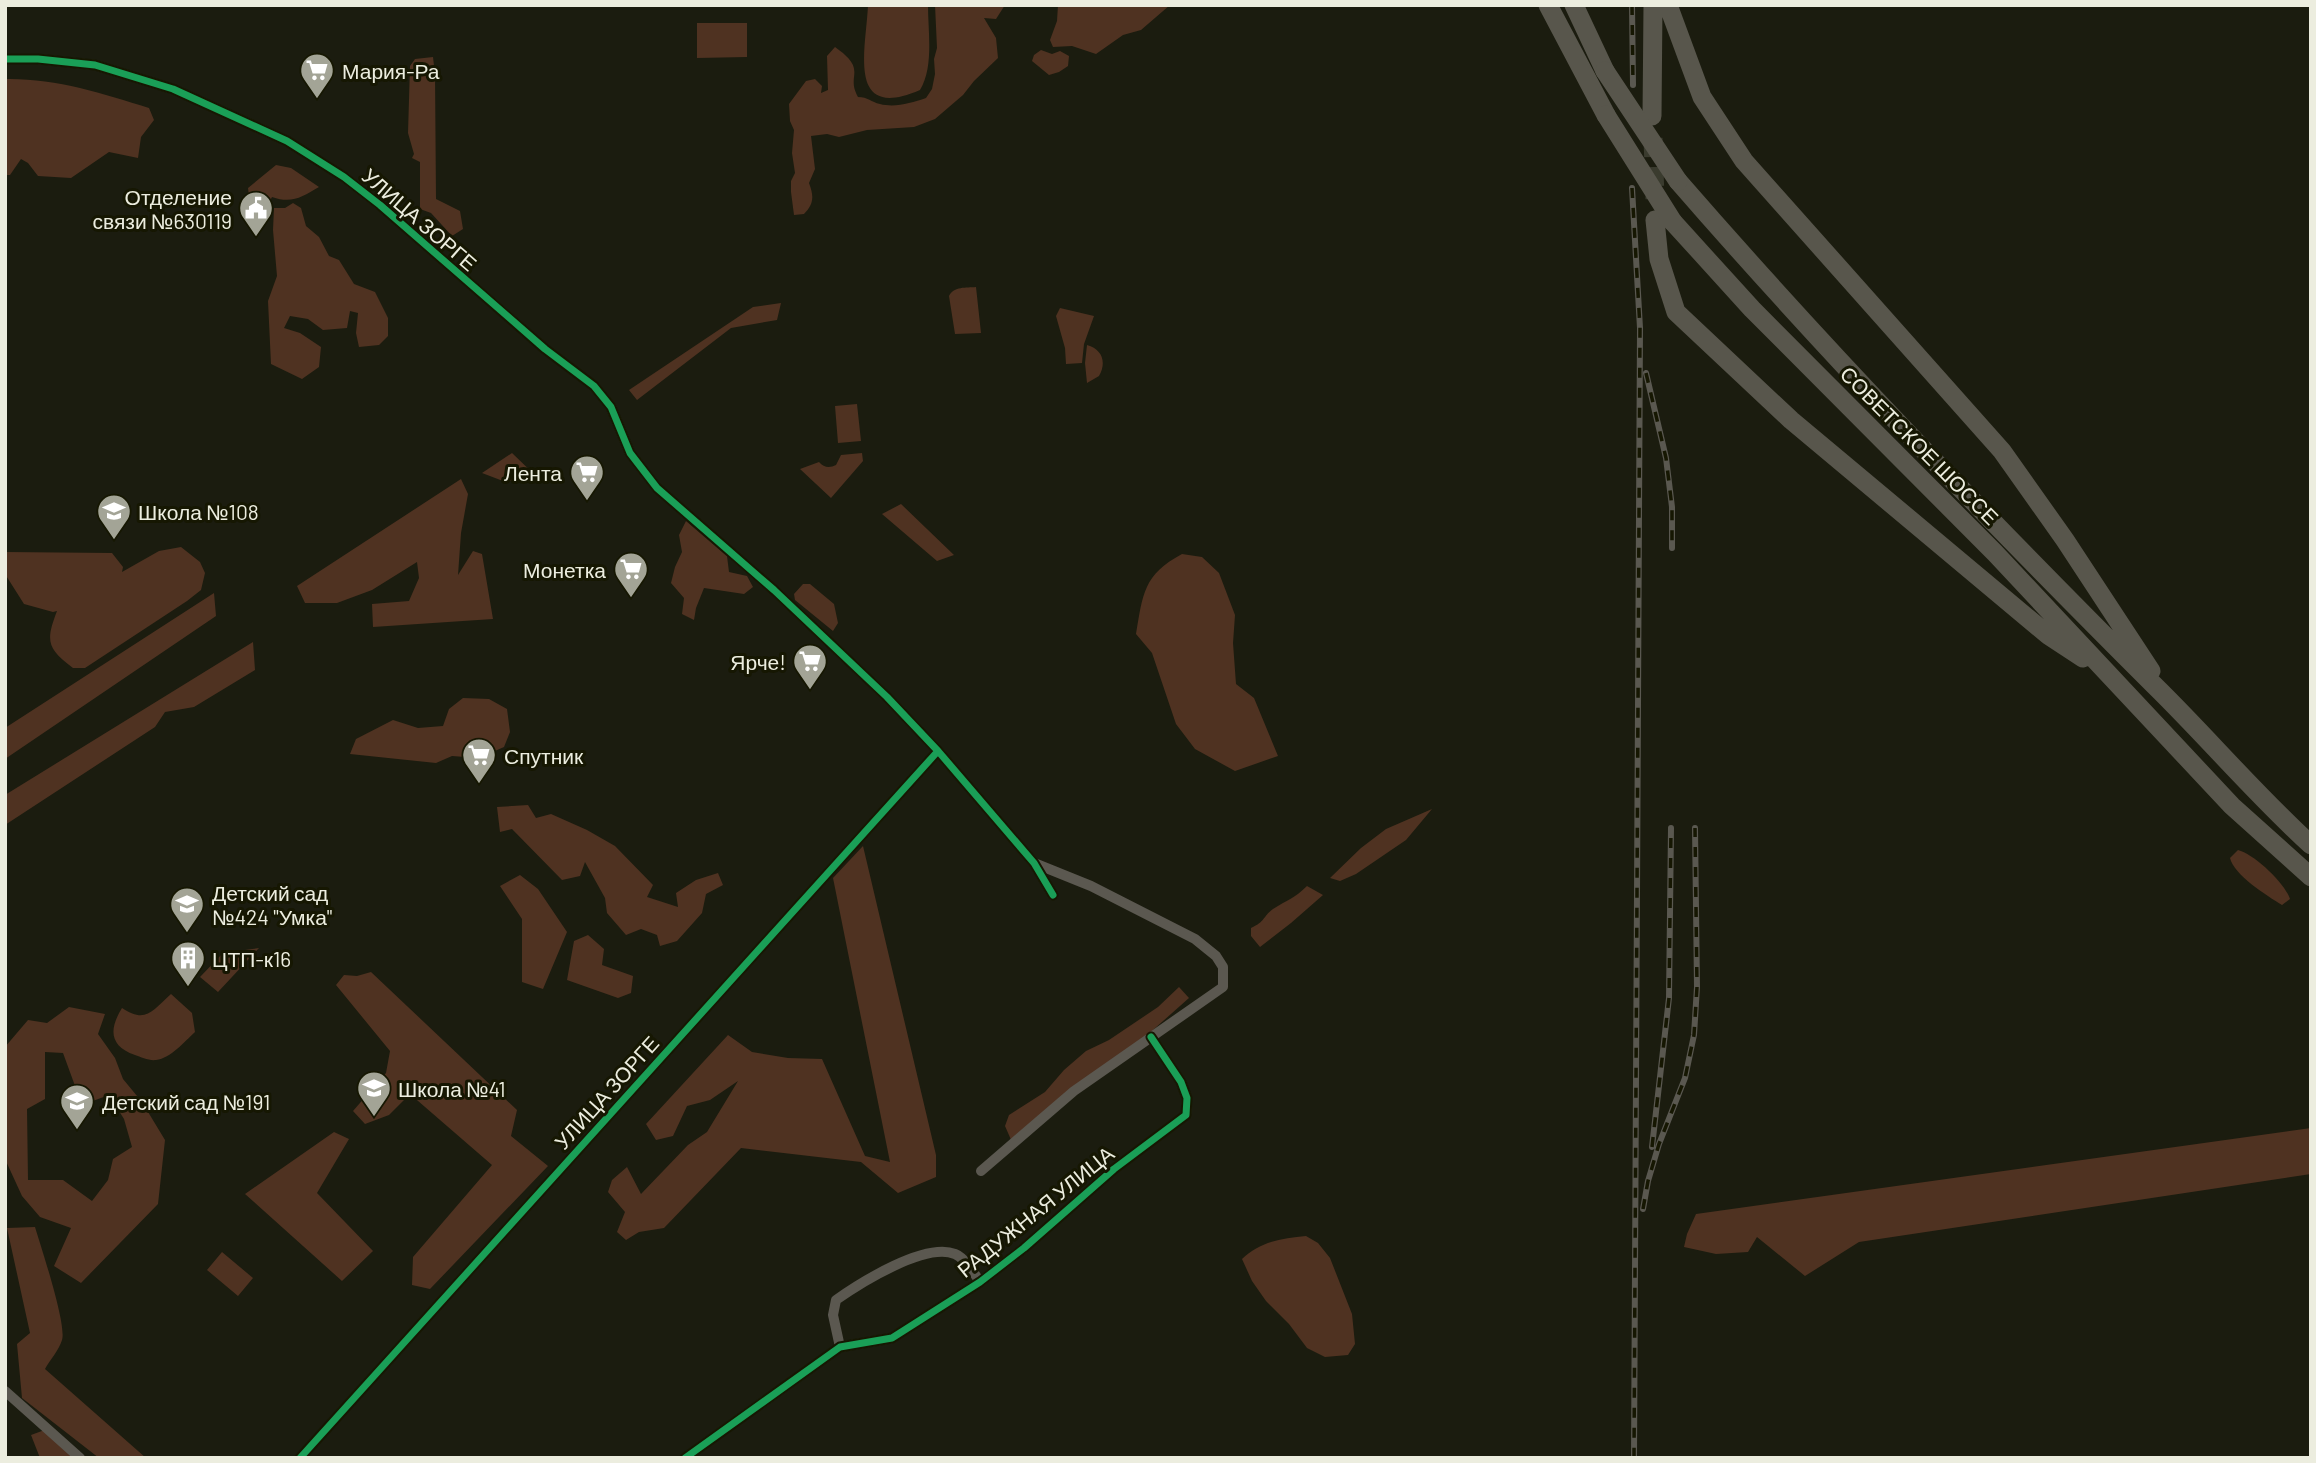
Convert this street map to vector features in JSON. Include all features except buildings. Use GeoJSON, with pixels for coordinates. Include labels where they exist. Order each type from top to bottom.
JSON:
{"type":"FeatureCollection","features":[{"type":"Feature","properties":{"kind":"highway","name":"СОВЕТСКОЕ ШОССЕ"},"geometry":{"type":"LineString","coordinates":[[1548,5],[1664,221],[1995,553],[2243,816],[2311,877]]}},
{"type":"Feature","properties":{"kind":"highway","name":"СОВЕТСКОЕ ШОССЕ"},"geometry":{"type":"LineString","coordinates":[[1574,5],[1605,71],[1678,181],[1772,289],[2001,532],[2170,701],[2260,798],[2311,845]]}},
{"type":"Feature","properties":{"kind":"highway"},"geometry":{"type":"LineString","coordinates":[[1652,116],[1653,5]]}},
{"type":"Feature","properties":{"kind":"highway"},"geometry":{"type":"LineString","coordinates":[[1668,5],[1702,97],[1744,161],[2002,451],[2065,540],[2170,701]]}},
{"type":"Feature","properties":{"kind":"highway"},"geometry":{"type":"LineString","coordinates":[[1664,221],[1659,258],[1676,312],[1791,420],[2048,635],[2112,678]]}},
{"type":"Feature","properties":{"kind":"highway"},"geometry":{"type":"LineString","coordinates":[[2243,816],[2260,798]]}},
{"type":"Feature","properties":{"kind":"street","name":"УЛИЦА ЗОРГЕ"},"geometry":{"type":"LineString","coordinates":[[5,59],[38,59],[95,65],[173,89],[288,141],[344,177],[380,205],[457,275],[593,386],[611,407],[630,453],[657,488],[792,607],[887,697],[938,751],[1034,863],[1053,895]]}},
{"type":"Feature","properties":{"kind":"street","name":"УЛИЦА ЗОРГЕ"},"geometry":{"type":"LineString","coordinates":[[300,1458],[938,751]]}},
{"type":"Feature","properties":{"kind":"street"},"geometry":{"type":"LineString","coordinates":[[981,1171],[1074,1091],[1223,987],[1223,967],[1216,956],[1195,939],[1091,886],[1034,863]]}},
{"type":"Feature","properties":{"kind":"street","name":"РАДУЖНАЯ УЛИЦА"},"geometry":{"type":"LineString","coordinates":[[685,1458],[840,1347],[892,1338],[980,1282],[1024,1248],[1114,1169],[1186,1115],[1187,1098],[1181,1082],[1151,1037]]}},
{"type":"Feature","properties":{"kind":"street"},"geometry":{"type":"LineString","coordinates":[[840,1347],[834,1315],[836,1300],[881,1273],[938,1251],[956,1254],[980,1282]]}},
{"type":"Feature","properties":{"kind":"street"},"geometry":{"type":"LineString","coordinates":[[5,1391],[80,1458]]}},
{"type":"Feature","properties":{"kind":"shaded area"},"geometry":{"type":"Polygon","coordinates":[[[868,5],[928,5],[929,60],[920,90],[896,97],[880,97],[870,89],[864,60],[868,5]]]}},
{"type":"Feature","properties":{"kind":"shaded area"},"geometry":{"type":"Polygon","coordinates":[[[935,5],[1005,5],[996,19],[984,18],[996,38],[998,58],[963,95],[935,119],[914,127],[867,130],[839,137],[827,134],[811,136],[815,169],[809,183],[812,200],[804,214],[794,215],[791,181],[795,173],[792,153],[794,130],[790,121],[789,104],[806,81],[815,79],[822,86],[821,93],[828,90],[827,56],[835,47],[854,67],[854,83],[858,97],[891,105],[926,98],[932,89],[935,74],[935,5]]]}},
{"type":"Feature","properties":{"kind":"shaded area"},"geometry":{"type":"Polygon","coordinates":[[[1058,5],[1170,5],[1141,30],[1123,35],[1096,54],[1072,46],[1053,47],[1050,40],[1057,21],[1058,5]]]}},
{"type":"Feature","properties":{"kind":"shaded area"},"geometry":{"type":"Polygon","coordinates":[[[697,23],[747,23],[747,57],[697,58],[697,23]]]}},
{"type":"Feature","properties":{"kind":"shaded area"},"geometry":{"type":"Polygon","coordinates":[[[1041,50],[1052,54],[1060,51],[1069,56],[1068,66],[1049,75],[1032,61],[1034,55],[1041,50]]]}},
{"type":"Feature","properties":{"kind":"shaded area"},"geometry":{"type":"Polygon","coordinates":[[[433,57],[436,199],[460,211],[463,229],[452,236],[431,213],[420,209],[420,162],[412,158],[414,154],[408,133],[410,66],[415,59],[433,57]]]}},
{"type":"Feature","properties":{"kind":"shaded area"},"geometry":{"type":"Polygon","coordinates":[[[5,79],[60,84],[149,108],[154,120],[141,137],[138,158],[109,152],[71,178],[38,176],[28,163],[21,159],[10,175],[5,175],[5,79]]]}},
{"type":"Feature","properties":{"kind":"shaded area"},"geometry":{"type":"Polygon","coordinates":[[[276,165],[291,168],[319,187],[291,200],[272,197],[265,210],[249,196],[248,188],[276,165]]]}},
{"type":"Feature","properties":{"kind":"shaded area"},"geometry":{"type":"Polygon","coordinates":[[[293,203],[301,208],[306,226],[319,237],[329,256],[339,260],[354,284],[375,292],[388,318],[388,336],[379,345],[359,347],[356,333],[358,313],[350,311],[347,328],[323,330],[308,319],[290,316],[284,328],[300,333],[321,347],[319,367],[302,379],[271,364],[268,301],[277,276],[274,208],[285,208],[293,203]]]}},
{"type":"Feature","properties":{"kind":"shaded area"},"geometry":{"type":"Polygon","coordinates":[[[976,287],[981,333],[955,334],[949,296],[957,289],[976,287]]]}},
{"type":"Feature","properties":{"kind":"shaded area"},"geometry":{"type":"Polygon","coordinates":[[[781,303],[777,320],[731,328],[637,400],[629,390],[753,307],[781,303]]]}},
{"type":"Feature","properties":{"kind":"shaded area"},"geometry":{"type":"Polygon","coordinates":[[[1060,308],[1094,316],[1084,344],[1082,363],[1066,364],[1065,348],[1056,316],[1060,308]]]}},
{"type":"Feature","properties":{"kind":"shaded area"},"geometry":{"type":"Polygon","coordinates":[[[1087,345],[1099,353],[1103,366],[1099,376],[1087,383],[1085,363],[1087,345]]]}},
{"type":"Feature","properties":{"kind":"shaded area"},"geometry":{"type":"Polygon","coordinates":[[[857,404],[861,441],[838,443],[835,406],[857,404]]]}},
{"type":"Feature","properties":{"kind":"shaded area"},"geometry":{"type":"Polygon","coordinates":[[[512,453],[539,479],[503,481],[482,473],[512,453]]]}},
{"type":"Feature","properties":{"kind":"shaded area"},"geometry":{"type":"Polygon","coordinates":[[[862,453],[863,461],[831,498],[800,469],[819,462],[832,467],[841,455],[862,453]]]}},
{"type":"Feature","properties":{"kind":"shaded area"},"geometry":{"type":"Polygon","coordinates":[[[461,479],[468,494],[461,533],[458,575],[473,551],[482,554],[493,619],[373,627],[372,604],[409,601],[419,578],[417,562],[372,590],[337,603],[305,603],[297,586],[461,479]]]}},
{"type":"Feature","properties":{"kind":"shaded area"},"geometry":{"type":"Polygon","coordinates":[[[901,504],[954,555],[937,561],[882,514],[901,504]]]}},
{"type":"Feature","properties":{"kind":"shaded area"},"geometry":{"type":"Polygon","coordinates":[[[686,521],[727,556],[729,572],[747,576],[753,587],[744,594],[704,588],[694,620],[682,614],[684,598],[671,583],[682,552],[679,535],[686,521]]]}},
{"type":"Feature","properties":{"kind":"shaded area"},"geometry":{"type":"Polygon","coordinates":[[[181,547],[200,562],[205,573],[201,590],[85,668],[73,668],[53,649],[50,637],[57,611],[24,604],[5,574],[5,552],[112,553],[123,567],[122,572],[159,551],[181,547]]]}},
{"type":"Feature","properties":{"kind":"shaded area"},"geometry":{"type":"Polygon","coordinates":[[[1182,554],[1202,557],[1219,573],[1235,615],[1233,643],[1236,684],[1254,698],[1278,756],[1235,771],[1195,749],[1176,724],[1152,653],[1136,634],[1143,597],[1152,578],[1182,554]]]}},
{"type":"Feature","properties":{"kind":"shaded area"},"geometry":{"type":"Polygon","coordinates":[[[803,584],[810,584],[834,604],[838,623],[833,631],[795,600],[794,594],[803,584]]]}},
{"type":"Feature","properties":{"kind":"shaded area"},"geometry":{"type":"Polygon","coordinates":[[[214,593],[216,616],[5,759],[5,728],[214,593]]]}},
{"type":"Feature","properties":{"kind":"shaded area"},"geometry":{"type":"Polygon","coordinates":[[[253,642],[255,670],[194,707],[165,712],[155,727],[5,825],[5,795],[253,642]]]}},
{"type":"Feature","properties":{"kind":"shaded area"},"geometry":{"type":"Polygon","coordinates":[[[463,698],[489,699],[507,709],[510,732],[504,747],[479,758],[452,756],[436,763],[350,754],[356,739],[393,720],[418,728],[443,726],[449,709],[463,698]]]}},
{"type":"Feature","properties":{"kind":"shaded area"},"geometry":{"type":"Polygon","coordinates":[[[528,805],[536,818],[551,814],[615,846],[653,885],[647,897],[678,907],[676,893],[696,880],[718,873],[723,885],[706,894],[702,913],[677,941],[660,946],[657,935],[641,929],[626,935],[607,913],[605,898],[585,862],[580,876],[562,880],[512,829],[500,832],[497,807],[528,805]]]}},
{"type":"Feature","properties":{"kind":"shaded area"},"geometry":{"type":"Polygon","coordinates":[[[1432,809],[1406,840],[1356,874],[1340,881],[1330,878],[1361,848],[1386,829],[1432,809]]]}},
{"type":"Feature","properties":{"kind":"shaded area"},"geometry":{"type":"Polygon","coordinates":[[[863,846],[936,1155],[936,1177],[898,1193],[861,1162],[741,1148],[664,1228],[639,1232],[626,1240],[617,1232],[625,1212],[608,1192],[612,1180],[627,1167],[641,1194],[688,1145],[707,1132],[738,1081],[710,1100],[687,1106],[673,1136],[656,1140],[646,1124],[728,1035],[752,1052],[788,1058],[822,1059],[865,1156],[890,1162],[833,878],[863,846]]]}},
{"type":"Feature","properties":{"kind":"shaded area"},"geometry":{"type":"Polygon","coordinates":[[[2238,850],[2268,870],[2290,899],[2282,905],[2244,878],[2230,858],[2238,850]]]}},
{"type":"Feature","properties":{"kind":"shaded area"},"geometry":{"type":"Polygon","coordinates":[[[520,875],[538,889],[567,932],[543,989],[522,982],[522,919],[500,886],[520,875]]]}},
{"type":"Feature","properties":{"kind":"shaded area"},"geometry":{"type":"Polygon","coordinates":[[[1307,886],[1323,895],[1260,947],[1251,936],[1251,928],[1307,886]]]}},
{"type":"Feature","properties":{"kind":"shaded area"},"geometry":{"type":"Polygon","coordinates":[[[588,935],[604,949],[602,965],[633,976],[631,993],[618,998],[567,980],[574,941],[588,935]]]}},
{"type":"Feature","properties":{"kind":"shaded area"},"geometry":{"type":"Polygon","coordinates":[[[259,948],[218,992],[200,977],[223,953],[259,948]]]}},
{"type":"Feature","properties":{"kind":"shaded area"},"geometry":{"type":"Polygon","coordinates":[[[371,972],[517,1110],[511,1136],[548,1166],[430,1289],[412,1285],[413,1257],[492,1165],[410,1094],[389,1115],[365,1124],[353,1111],[386,1073],[390,1051],[336,985],[344,975],[357,976],[371,972]]]}},
{"type":"Feature","properties":{"kind":"shaded area"},"geometry":{"type":"Polygon","coordinates":[[[1179,987],[1189,998],[1136,1045],[1012,1142],[1005,1126],[1009,1115],[1045,1092],[1064,1070],[1086,1051],[1109,1040],[1158,1007],[1179,987]]]}},
{"type":"Feature","properties":{"kind":"shaded area"},"geometry":{"type":"Polygon","coordinates":[[[171,994],[192,1013],[195,1032],[162,1059],[148,1059],[120,1047],[116,1042],[114,1030],[122,1008],[130,1013],[143,1015],[171,994]]]}},
{"type":"Feature","properties":{"kind":"shaded area"},"geometry":{"type":"Polygon","coordinates":[[[69,1007],[105,1014],[98,1034],[115,1058],[123,1079],[142,1102],[165,1140],[158,1204],[81,1283],[54,1266],[71,1228],[40,1217],[22,1196],[5,1159],[5,1047],[28,1020],[47,1023],[69,1007]],[[45,1052],[45,1099],[27,1109],[28,1180],[63,1180],[92,1201],[108,1180],[113,1159],[132,1147],[124,1119],[109,1095],[82,1105],[63,1053],[45,1052]]]}},
{"type":"Feature","properties":{"kind":"shaded area"},"geometry":{"type":"Polygon","coordinates":[[[2311,1128],[2311,1174],[1859,1242],[1805,1276],[1757,1237],[1748,1252],[1716,1254],[1684,1247],[1696,1214],[2311,1128]]]}},
{"type":"Feature","properties":{"kind":"shaded area"},"geometry":{"type":"Polygon","coordinates":[[[334,1132],[349,1139],[317,1193],[373,1251],[342,1281],[245,1194],[334,1132]]]}},
{"type":"Feature","properties":{"kind":"shaded area"},"geometry":{"type":"Polygon","coordinates":[[[35,1227],[53,1285],[63,1332],[61,1344],[45,1369],[146,1458],[99,1458],[22,1398],[17,1344],[30,1333],[7,1228],[35,1227]]]}},
{"type":"Feature","properties":{"kind":"shaded area"},"geometry":{"type":"Polygon","coordinates":[[[1306,1236],[1318,1243],[1330,1258],[1352,1314],[1355,1344],[1348,1355],[1325,1357],[1307,1348],[1289,1324],[1266,1301],[1252,1281],[1242,1259],[1271,1242],[1306,1236]]]}},
{"type":"Feature","properties":{"kind":"shaded area"},"geometry":{"type":"Polygon","coordinates":[[[222,1252],[253,1278],[238,1296],[207,1270],[222,1252]]]}},
{"type":"Feature","properties":{"kind":"shaded area"},"geometry":{"type":"Polygon","coordinates":[[[50,1428],[77,1458],[40,1458],[31,1435],[50,1428]]]}},
{"type":"Feature","properties":{"kind":"tunnel"},"geometry":{"type":"LineString","coordinates":[[1653,138],[1655,199]]}},
{"type":"Feature","properties":{"kind":"railway"},"geometry":{"type":"LineString","coordinates":[[1632,5],[1633,85]]}},
{"type":"Feature","properties":{"kind":"railway"},"geometry":{"type":"LineString","coordinates":[[1632,188],[1640,328],[1634,1458]]}},
{"type":"Feature","properties":{"kind":"railway"},"geometry":{"type":"LineString","coordinates":[[1646,373],[1666,458],[1672,507],[1672,548]]}},
{"type":"Feature","properties":{"kind":"railway"},"geometry":{"type":"LineString","coordinates":[[1652,1147],[1669,998],[1671,828]]}},
{"type":"Feature","properties":{"kind":"railway"},"geometry":{"type":"LineString","coordinates":[[1643,1209],[1659,1144],[1685,1078],[1694,1035],[1697,987],[1695,828]]}},
{"type":"Feature","properties":{"kind":"cycle path"},"geometry":{"type":"LineString","coordinates":[[5,59],[38,59],[95,65],[173,89],[287,141],[344,177],[380,205],[545,349],[594,386],[611,407],[630,453],[657,488],[774,590],[887,697],[938,751],[1034,863],[1053,895]]}},
{"type":"Feature","properties":{"kind":"cycle path"},"geometry":{"type":"LineString","coordinates":[[300,1458],[938,751]]}},
{"type":"Feature","properties":{"kind":"cycle path"},"geometry":{"type":"LineString","coordinates":[[685,1458],[840,1347],[892,1338],[980,1282],[1024,1248],[1114,1169],[1186,1115],[1187,1098],[1181,1082],[1151,1037]]}},
{"type":"Feature","properties":{"kind":"place","name":"Мария-Ра"},"geometry":{"type":"Point","coordinates":[317,100]}},
{"type":"Feature","properties":{"kind":"place","name":"Отделение связи №630119"},"geometry":{"type":"Point","coordinates":[256,238]}},
{"type":"Feature","properties":{"kind":"place","name":"Лента"},"geometry":{"type":"Point","coordinates":[587,502]}},
{"type":"Feature","properties":{"kind":"place","name":"Школа №108"},"geometry":{"type":"Point","coordinates":[114,541]}},
{"type":"Feature","properties":{"kind":"place","name":"Монетка"},"geometry":{"type":"Point","coordinates":[631,599]}},
{"type":"Feature","properties":{"kind":"place","name":"Ярче!"},"geometry":{"type":"Point","coordinates":[810,691]}},
{"type":"Feature","properties":{"kind":"place","name":"Спутник"},"geometry":{"type":"Point","coordinates":[479,785]}},
{"type":"Feature","properties":{"kind":"place","name":"Детский сад №424 \"Умка\""},"geometry":{"type":"Point","coordinates":[187,934]}},
{"type":"Feature","properties":{"kind":"place","name":"ЦТП-к16"},"geometry":{"type":"Point","coordinates":[188,988]}},
{"type":"Feature","properties":{"kind":"place","name":"Школа №41"},"geometry":{"type":"Point","coordinates":[374,1118]}},
{"type":"Feature","properties":{"kind":"place","name":"Детский сад №191"},"geometry":{"type":"Point","coordinates":[77,1131]}}]}
